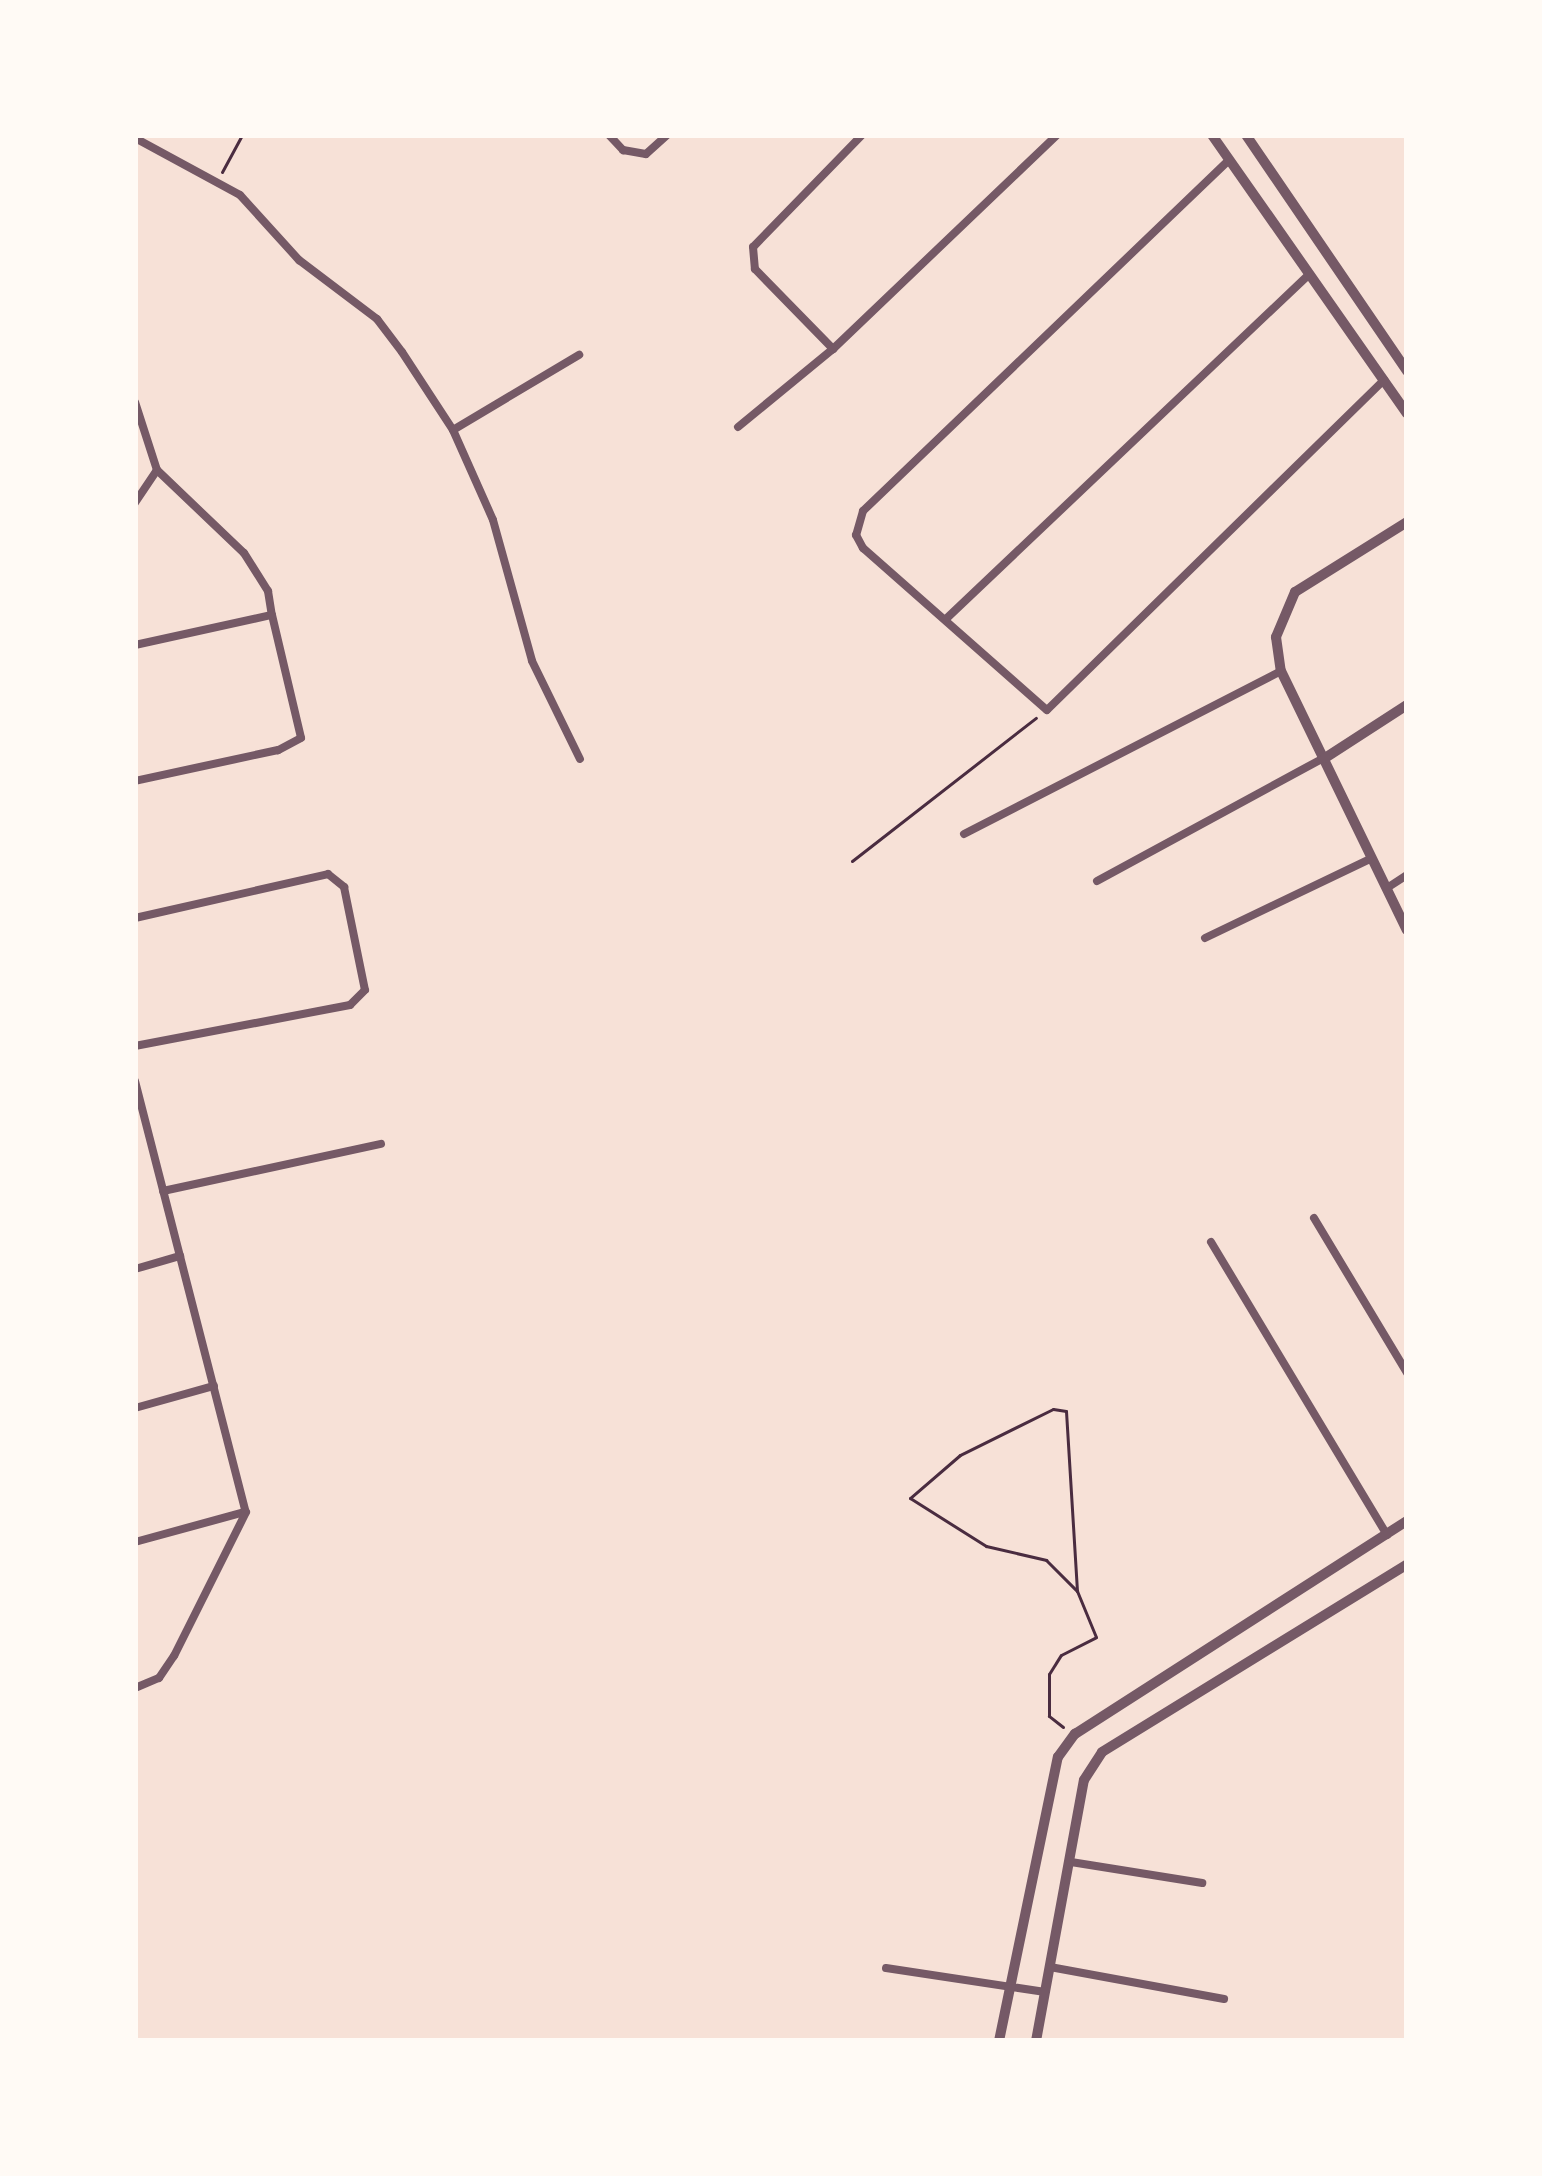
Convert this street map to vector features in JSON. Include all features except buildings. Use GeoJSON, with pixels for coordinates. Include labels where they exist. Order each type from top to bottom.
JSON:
{"type":"FeatureCollection","features":[{"type":"Feature","properties":{"kind":"street"},"geometry":{"type":"LineString","coordinates":[[609,135],[623,150],[646,154],[667,135]]}},
{"type":"Feature","properties":{"kind":"street"},"geometry":{"type":"LineString","coordinates":[[833,349],[755,269],[753,247],[862,135]]}},
{"type":"Feature","properties":{"kind":"street"},"geometry":{"type":"LineString","coordinates":[[738,427],[833,349],[1057,135]]}},
{"type":"Feature","properties":{"kind":"street"},"geometry":{"type":"LineString","coordinates":[[1212,135],[1407,414]]}},
{"type":"Feature","properties":{"kind":"street"},"geometry":{"type":"LineString","coordinates":[[1246,135],[1407,370]]}},
{"type":"Feature","properties":{"kind":"street"},"geometry":{"type":"LineString","coordinates":[[135,138],[218,179],[299,260],[377,319],[453,430],[493,520],[532,661],[580,759]]}},
{"type":"Feature","properties":{"kind":"street"},"geometry":{"type":"LineString","coordinates":[[1230,160],[863,512],[856,535],[863,548],[1047,710],[1384,380]]}},
{"type":"Feature","properties":{"kind":"street"},"geometry":{"type":"LineString","coordinates":[[947,618],[1309,274]]}},
{"type":"Feature","properties":{"kind":"street"},"geometry":{"type":"LineString","coordinates":[[453,430],[579,355]]}},
{"type":"Feature","properties":{"kind":"street"},"geometry":{"type":"LineString","coordinates":[[135,402],[158,470],[244,553],[272,615],[302,738],[135,781]]}},
{"type":"Feature","properties":{"kind":"street"},"geometry":{"type":"LineString","coordinates":[[135,503],[158,470]]}},
{"type":"Feature","properties":{"kind":"street"},"geometry":{"type":"LineString","coordinates":[[1407,522],[1295,592],[1276,637],[1281,671],[1407,930]]}},
{"type":"Feature","properties":{"kind":"street"},"geometry":{"type":"LineString","coordinates":[[135,645],[272,615]]}},
{"type":"Feature","properties":{"kind":"street"},"geometry":{"type":"LineString","coordinates":[[964,834],[1281,671]]}},
{"type":"Feature","properties":{"kind":"street"},"geometry":{"type":"LineString","coordinates":[[1097,881],[1325,758],[1407,705]]}},
{"type":"Feature","properties":{"kind":"street"},"geometry":{"type":"LineString","coordinates":[[1205,938],[1372,858]]}},
{"type":"Feature","properties":{"kind":"street"},"geometry":{"type":"LineString","coordinates":[[135,918],[328,874],[344,887],[365,990],[350,1005],[135,1046]]}},
{"type":"Feature","properties":{"kind":"street"},"geometry":{"type":"LineString","coordinates":[[1387,888],[1407,875]]}},
{"type":"Feature","properties":{"kind":"street"},"geometry":{"type":"LineString","coordinates":[[135,1082],[246,1512],[174,1657],[159,1678],[135,1688]]}},
{"type":"Feature","properties":{"kind":"street"},"geometry":{"type":"LineString","coordinates":[[135,1129],[146,1126]]}},
{"type":"Feature","properties":{"kind":"street"},"geometry":{"type":"LineString","coordinates":[[164,1191],[382,1144]]}},
{"type":"Feature","properties":{"kind":"street"},"geometry":{"type":"LineString","coordinates":[[1314,1218],[1407,1373]]}},
{"type":"Feature","properties":{"kind":"street"},"geometry":{"type":"LineString","coordinates":[[1211,1242],[1387,1534]]}},
{"type":"Feature","properties":{"kind":"street"},"geometry":{"type":"LineString","coordinates":[[135,1269],[180,1256]]}},
{"type":"Feature","properties":{"kind":"street"},"geometry":{"type":"LineString","coordinates":[[135,1408],[214,1387]]}},
{"type":"Feature","properties":{"kind":"street"},"geometry":{"type":"LineString","coordinates":[[135,1542],[246,1512]]}},
{"type":"Feature","properties":{"kind":"street"},"geometry":{"type":"LineString","coordinates":[[998,2041],[1058,1757],[1075,1733],[1406,1523]]}},
{"type":"Feature","properties":{"kind":"street"},"geometry":{"type":"LineString","coordinates":[[1036,2041],[1084,1780],[1102,1752],[1407,1564]]}},
{"type":"Feature","properties":{"kind":"street"},"geometry":{"type":"LineString","coordinates":[[1071,1862],[1202,1883]]}},
{"type":"Feature","properties":{"kind":"street"},"geometry":{"type":"LineString","coordinates":[[1050,1967],[1224,1999]]}},
{"type":"Feature","properties":{"kind":"street"},"geometry":{"type":"LineString","coordinates":[[886,1968],[1046,1992]]}},
{"type":"Feature","properties":{"kind":"path"},"geometry":{"type":"LineString","coordinates":[[218,179],[242,135]]}},
{"type":"Feature","properties":{"kind":"path"},"geometry":{"type":"LineString","coordinates":[[852,861],[1047,710]]}},
{"type":"Feature","properties":{"kind":"path"},"geometry":{"type":"LineString","coordinates":[[1075,1733],[1049,1716],[1046,1701],[1061,1654],[1096,1636],[1077,1591],[1066,1411],[1053,1409],[960,1455],[910,1498],[986,1546],[1046,1560],[1077,1591]]}}]}
